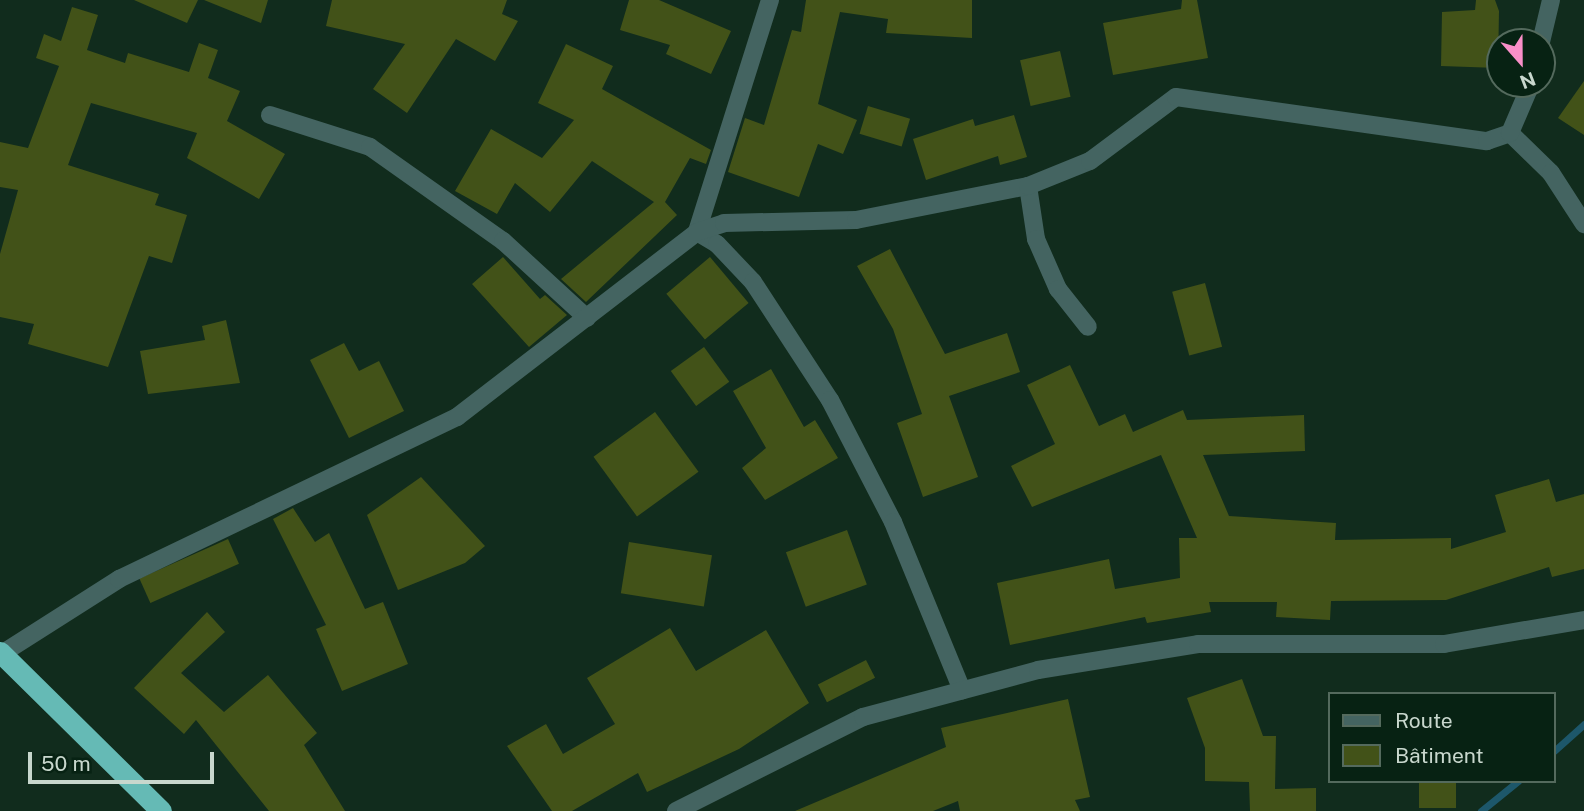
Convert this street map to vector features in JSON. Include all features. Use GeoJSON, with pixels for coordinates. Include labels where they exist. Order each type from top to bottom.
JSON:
{"type":"FeatureCollection","features":[{"type":"Feature","properties":{"kind":"highway"},"geometry":{"type":"LineString","coordinates":[[1,653],[160,811]]}},
{"type":"Feature","properties":{"kind":"street"},"geometry":{"type":"LineString","coordinates":[[696,232],[770,0]]}},
{"type":"Feature","properties":{"kind":"street"},"geometry":{"type":"LineString","coordinates":[[1544,28],[1550,0]]}},
{"type":"Feature","properties":{"kind":"street"},"geometry":{"type":"LineString","coordinates":[[1,653],[119,579],[457,417],[696,232],[735,222],[856,220],[1028,186],[1090,161],[1176,97],[1488,141],[1510,133],[1525,98]]}},
{"type":"Feature","properties":{"kind":"street"},"geometry":{"type":"LineString","coordinates":[[270,115],[370,147],[485,226],[587,317]]}},
{"type":"Feature","properties":{"kind":"street"},"geometry":{"type":"LineString","coordinates":[[1510,133],[1551,173],[1584,224]]}},
{"type":"Feature","properties":{"kind":"street"},"geometry":{"type":"LineString","coordinates":[[1028,186],[1036,239],[1059,289],[1088,327]]}},
{"type":"Feature","properties":{"kind":"street"},"geometry":{"type":"LineString","coordinates":[[696,232],[717,244],[752,282],[830,400],[893,523],[962,690]]}},
{"type":"Feature","properties":{"kind":"street"},"geometry":{"type":"LineString","coordinates":[[676,811],[863,717],[1038,670],[1198,644],[1444,644],[1584,620]]}},
{"type":"Feature","properties":{"kind":"building"},"geometry":{"type":"Polygon","coordinates":[[[134,0],[198,0],[187,23],[134,0]]]}},
{"type":"Feature","properties":{"kind":"building"},"geometry":{"type":"Polygon","coordinates":[[[204,0],[268,0],[261,23],[204,0]]]}},
{"type":"Feature","properties":{"kind":"building"},"geometry":{"type":"Polygon","coordinates":[[[332,0],[507,0],[502,14],[518,21],[495,61],[456,39],[407,113],[373,89],[405,44],[326,26],[332,0]]]}},
{"type":"Feature","properties":{"kind":"building"},"geometry":{"type":"Polygon","coordinates":[[[629,0],[659,0],[731,31],[711,74],[666,54],[670,45],[620,30],[629,0]]]}},
{"type":"Feature","properties":{"kind":"building"},"geometry":{"type":"Polygon","coordinates":[[[806,0],[972,0],[972,38],[886,33],[888,19],[840,12],[818,104],[857,120],[843,154],[818,144],[799,197],[728,172],[745,118],[764,125],[792,30],[801,32],[806,0]]]}},
{"type":"Feature","properties":{"kind":"building"},"geometry":{"type":"Polygon","coordinates":[[[1182,0],[1197,0],[1208,58],[1113,75],[1103,23],[1181,9],[1182,0]]]}},
{"type":"Feature","properties":{"kind":"building"},"geometry":{"type":"Polygon","coordinates":[[[1476,0],[1495,0],[1499,11],[1499,28],[1486,28],[1486,68],[1441,66],[1442,12],[1475,10],[1476,0]]]}},
{"type":"Feature","properties":{"kind":"building"},"geometry":{"type":"Polygon","coordinates":[[[72,7],[98,15],[87,50],[125,63],[128,53],[189,72],[199,43],[218,50],[208,78],[240,91],[227,121],[285,154],[259,199],[187,158],[197,133],[91,103],[68,165],[159,194],[155,205],[187,215],[172,263],[149,256],[108,367],[28,344],[34,324],[0,317],[0,254],[18,190],[0,187],[0,142],[28,148],[59,66],[36,58],[44,34],[61,41],[72,7]]]}},
{"type":"Feature","properties":{"kind":"building"},"geometry":{"type":"Polygon","coordinates":[[[566,44],[613,66],[602,89],[711,150],[706,164],[690,158],[665,202],[677,215],[586,302],[561,279],[654,202],[592,161],[550,212],[515,183],[497,214],[455,191],[491,129],[542,158],[574,120],[538,103],[566,44]]]}},
{"type":"Feature","properties":{"kind":"building"},"geometry":{"type":"Polygon","coordinates":[[[1060,51],[1071,97],[1031,106],[1020,60],[1060,51]]]}},
{"type":"Feature","properties":{"kind":"building"},"geometry":{"type":"Polygon","coordinates":[[[1584,81],[1584,135],[1558,118],[1584,81]]]}},
{"type":"Feature","properties":{"kind":"building"},"geometry":{"type":"Polygon","coordinates":[[[868,106],[910,119],[902,147],[860,134],[868,106]]]}},
{"type":"Feature","properties":{"kind":"building"},"geometry":{"type":"Polygon","coordinates":[[[1014,115],[1027,157],[1000,165],[998,156],[926,180],[913,139],[973,119],[975,126],[1014,115]]]}},
{"type":"Feature","properties":{"kind":"building"},"geometry":{"type":"Polygon","coordinates":[[[890,249],[945,354],[1007,333],[1020,372],[949,396],[978,477],[923,497],[897,423],[922,414],[893,329],[857,266],[890,249]]]}},
{"type":"Feature","properties":{"kind":"building"},"geometry":{"type":"Polygon","coordinates":[[[503,257],[540,299],[545,295],[567,315],[529,347],[472,284],[503,257]]]}},
{"type":"Feature","properties":{"kind":"building"},"geometry":{"type":"Polygon","coordinates":[[[710,257],[749,303],[705,340],[666,294],[710,257]]]}},
{"type":"Feature","properties":{"kind":"building"},"geometry":{"type":"Polygon","coordinates":[[[1205,283],[1222,347],[1189,356],[1172,292],[1205,283]]]}},
{"type":"Feature","properties":{"kind":"building"},"geometry":{"type":"Polygon","coordinates":[[[226,320],[240,383],[148,394],[140,351],[205,340],[202,326],[226,320]]]}},
{"type":"Feature","properties":{"kind":"building"},"geometry":{"type":"Polygon","coordinates":[[[344,343],[359,371],[379,361],[404,411],[349,438],[310,360],[344,343]]]}},
{"type":"Feature","properties":{"kind":"building"},"geometry":{"type":"Polygon","coordinates":[[[704,347],[729,382],[696,406],[671,371],[704,347]]]}},
{"type":"Feature","properties":{"kind":"building"},"geometry":{"type":"Polygon","coordinates":[[[1070,365],[1099,426],[1125,414],[1133,432],[1183,410],[1187,420],[1304,415],[1305,451],[1203,455],[1229,516],[1336,523],[1335,540],[1451,538],[1451,549],[1506,532],[1495,495],[1549,479],[1556,502],[1584,494],[1584,569],[1552,577],[1549,567],[1446,600],[1331,601],[1330,620],[1276,617],[1277,602],[1209,602],[1211,612],[1147,623],[1145,617],[1010,645],[997,583],[1109,559],[1115,589],[1180,578],[1179,538],[1197,538],[1161,455],[1032,507],[1011,466],[1055,444],[1027,385],[1070,365]]]}},
{"type":"Feature","properties":{"kind":"building"},"geometry":{"type":"Polygon","coordinates":[[[771,369],[804,427],[815,420],[838,458],[765,500],[742,468],[766,448],[733,391],[771,369]]]}},
{"type":"Feature","properties":{"kind":"building"},"geometry":{"type":"Polygon","coordinates":[[[655,412],[698,472],[637,517],[594,457],[655,412]]]}},
{"type":"Feature","properties":{"kind":"building"},"geometry":{"type":"Polygon","coordinates":[[[421,477],[485,546],[465,563],[398,590],[367,515],[421,477]]]}},
{"type":"Feature","properties":{"kind":"building"},"geometry":{"type":"Polygon","coordinates":[[[293,508],[315,542],[329,533],[365,609],[383,602],[408,664],[342,691],[316,629],[326,625],[273,519],[293,508]]]}},
{"type":"Feature","properties":{"kind":"building"},"geometry":{"type":"Polygon","coordinates":[[[847,530],[867,585],[806,607],[786,552],[847,530]]]}},
{"type":"Feature","properties":{"kind":"building"},"geometry":{"type":"Polygon","coordinates":[[[228,539],[239,564],[150,603],[139,578],[228,539]]]}},
{"type":"Feature","properties":{"kind":"building"},"geometry":{"type":"Polygon","coordinates":[[[629,542],[712,555],[704,607],[621,593],[629,542]]]}},
{"type":"Feature","properties":{"kind":"building"},"geometry":{"type":"Polygon","coordinates":[[[207,612],[225,632],[181,673],[224,712],[268,675],[317,733],[304,745],[345,811],[269,811],[196,720],[184,734],[134,688],[207,612]]]}},
{"type":"Feature","properties":{"kind":"building"},"geometry":{"type":"Polygon","coordinates":[[[670,628],[696,671],[766,630],[809,703],[739,749],[647,792],[638,773],[572,811],[552,811],[507,746],[546,724],[563,754],[615,724],[587,678],[670,628]]]}},
{"type":"Feature","properties":{"kind":"building"},"geometry":{"type":"Polygon","coordinates":[[[866,660],[875,678],[827,702],[818,685],[866,660]]]}},
{"type":"Feature","properties":{"kind":"building"},"geometry":{"type":"Polygon","coordinates":[[[1242,679],[1263,736],[1276,736],[1275,789],[1316,788],[1316,811],[1250,811],[1249,782],[1205,781],[1205,748],[1187,698],[1242,679]]]}},
{"type":"Feature","properties":{"kind":"building"},"geometry":{"type":"Polygon","coordinates":[[[1068,699],[1090,797],[1075,800],[1080,811],[960,811],[958,801],[933,811],[795,811],[946,747],[941,728],[1068,699]]]}},
{"type":"Feature","properties":{"kind":"building"},"geometry":{"type":"Polygon","coordinates":[[[1419,783],[1456,783],[1456,808],[1419,808],[1419,783]]]}},
{"type":"Feature","properties":{"kind":"waterway"},"geometry":{"type":"LineString","coordinates":[[1556,749],[1584,724]]}},
{"type":"Feature","properties":{"kind":"waterway"},"geometry":{"type":"LineString","coordinates":[[1481,811],[1516,783]]}}]}
